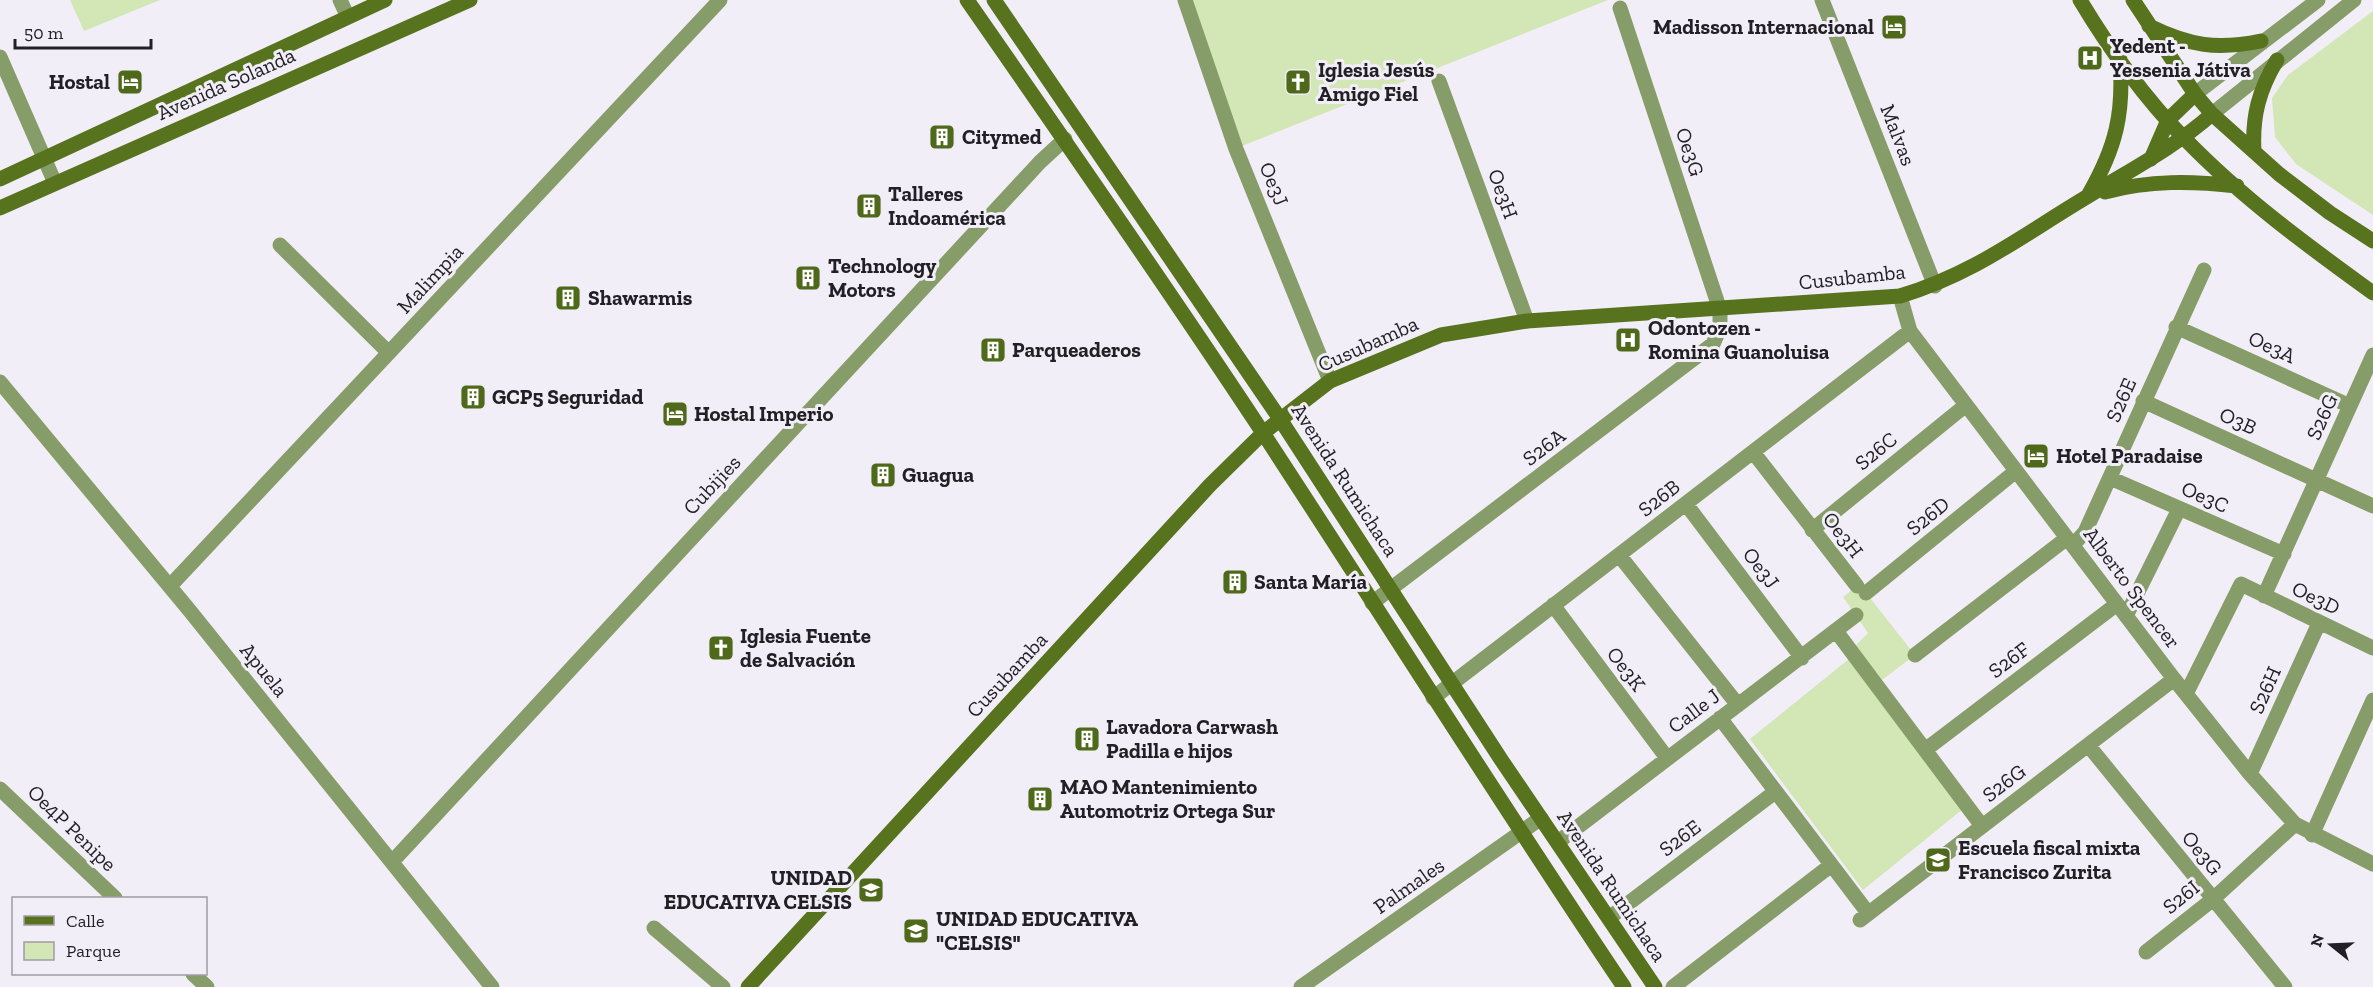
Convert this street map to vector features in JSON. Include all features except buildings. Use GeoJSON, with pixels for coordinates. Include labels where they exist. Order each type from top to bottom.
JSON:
{"type":"FeatureCollection","features":[{"type":"Feature","properties":{"kind":"street"},"geometry":{"type":"LineString","coordinates":[[340,0],[347,15]]}},
{"type":"Feature","properties":{"kind":"street","name":"Avenida Solanda"},"geometry":{"type":"LineString","coordinates":[[0,179],[347,15],[385,0]]}},
{"type":"Feature","properties":{"kind":"street","name":"Avenida Solanda"},"geometry":{"type":"LineString","coordinates":[[0,208],[470,0]]}},
{"type":"Feature","properties":{"kind":"street","name":"Malimpia"},"geometry":{"type":"LineString","coordinates":[[170,586],[720,0]]}},
{"type":"Feature","properties":{"kind":"street","name":"Avenida Rumichaca"},"geometry":{"type":"LineString","coordinates":[[968,0],[1065,139],[1263,433],[1520,833],[1624,987]]}},
{"type":"Feature","properties":{"kind":"street","name":"Avenida Rumichaca"},"geometry":{"type":"LineString","coordinates":[[994,0],[1280,419],[1452,685],[1655,987]]}},
{"type":"Feature","properties":{"kind":"street","name":"Oe3J"},"geometry":{"type":"LineString","coordinates":[[1185,0],[1236,148],[1330,381]]}},
{"type":"Feature","properties":{"kind":"street","name":"Malvas"},"geometry":{"type":"LineString","coordinates":[[1822,0],[1935,286]]}},
{"type":"Feature","properties":{"kind":"street"},"geometry":{"type":"LineString","coordinates":[[2080,0],[2120,60],[2184,139],[2237,186],[2373,293]]}},
{"type":"Feature","properties":{"kind":"street"},"geometry":{"type":"LineString","coordinates":[[2133,0],[2195,94],[2212,114],[2308,197],[2373,241]]}},
{"type":"Feature","properties":{"kind":"street"},"geometry":{"type":"LineString","coordinates":[[2151,159],[2168,120],[2195,94],[2261,41],[2318,0]]}},
{"type":"Feature","properties":{"kind":"street","name":"Cusubamba"},"geometry":{"type":"LineString","coordinates":[[748,987],[1210,485],[1263,433],[1330,381],[1441,335],[1527,321],[1720,310],[1900,296],[1935,286],[2002,252],[2088,196],[2184,139],[2277,60],[2354,0]]}},
{"type":"Feature","properties":{"kind":"street","name":"Oe3G"},"geometry":{"type":"LineString","coordinates":[[1620,8],[1720,310]]}},
{"type":"Feature","properties":{"kind":"street"},"geometry":{"type":"LineString","coordinates":[[2149,26],[2175,39],[2203,46],[2233,47],[2261,41]]}},
{"type":"Feature","properties":{"kind":"street"},"geometry":{"type":"LineString","coordinates":[[0,57],[55,183]]}},
{"type":"Feature","properties":{"kind":"street"},"geometry":{"type":"LineString","coordinates":[[2088,196],[2106,165],[2118,131],[2122,96],[2120,60]]}},
{"type":"Feature","properties":{"kind":"street"},"geometry":{"type":"LineString","coordinates":[[2254,151],[2253,127],[2256,103],[2264,81],[2277,60]]}},
{"type":"Feature","properties":{"kind":"street","name":"Oe3H"},"geometry":{"type":"LineString","coordinates":[[1439,81],[1527,321]]}},
{"type":"Feature","properties":{"kind":"street","name":"Cubijies"},"geometry":{"type":"LineString","coordinates":[[392,862],[1024,179],[1065,139]]}},
{"type":"Feature","properties":{"kind":"street"},"geometry":{"type":"LineString","coordinates":[[2088,196],[2125,187],[2162,182],[2199,182],[2237,186]]}},
{"type":"Feature","properties":{"kind":"street"},"geometry":{"type":"LineString","coordinates":[[280,245],[389,353]]}},
{"type":"Feature","properties":{"kind":"street","name":"S26E"},"geometry":{"type":"LineString","coordinates":[[1915,655],[2085,532],[2176,327],[2204,270]]}},
{"type":"Feature","properties":{"kind":"street","name":"Alberto Spencer"},"geometry":{"type":"LineString","coordinates":[[1900,296],[1910,331],[2174,679],[2250,774],[2295,824],[2312,835],[2373,864]]}},
{"type":"Feature","properties":{"kind":"street","name":"S26A"},"geometry":{"type":"LineString","coordinates":[[1372,603],[1713,344],[1720,328],[1720,310]]}},
{"type":"Feature","properties":{"kind":"street","name":"Oe3A"},"geometry":{"type":"LineString","coordinates":[[2176,327],[2350,406]]}},
{"type":"Feature","properties":{"kind":"street","name":"S26B"},"geometry":{"type":"LineString","coordinates":[[1433,698],[1910,331]]}},
{"type":"Feature","properties":{"kind":"street","name":"S26G"},"geometry":{"type":"LineString","coordinates":[[2264,596],[2373,355]]}},
{"type":"Feature","properties":{"kind":"street","name":"Apuela"},"geometry":{"type":"LineString","coordinates":[[0,382],[170,586],[492,987]]}},
{"type":"Feature","properties":{"kind":"street","name":"O3B"},"geometry":{"type":"LineString","coordinates":[[2143,401],[2373,506]]}},
{"type":"Feature","properties":{"kind":"street","name":"S26C"},"geometry":{"type":"LineString","coordinates":[[1812,530],[1966,405]]}},
{"type":"Feature","properties":{"kind":"street","name":"Oe3H"},"geometry":{"type":"LineString","coordinates":[[1753,452],[1861,590]]}},
{"type":"Feature","properties":{"kind":"street","name":"S26D"},"geometry":{"type":"LineString","coordinates":[[1861,590],[2016,471]]}},
{"type":"Feature","properties":{"kind":"street","name":"Oe3C"},"geometry":{"type":"LineString","coordinates":[[2110,478],[2284,554]]}},
{"type":"Feature","properties":{"kind":"street","name":"Oe3J"},"geometry":{"type":"LineString","coordinates":[[1686,504],[1802,658]]}},
{"type":"Feature","properties":{"kind":"street"},"geometry":{"type":"LineString","coordinates":[[2122,610],[2179,508]]}},
{"type":"Feature","properties":{"kind":"street"},"geometry":{"type":"LineString","coordinates":[[1618,555],[1738,705]]}},
{"type":"Feature","properties":{"kind":"street","name":"Oe3D"},"geometry":{"type":"LineString","coordinates":[[2186,694],[2241,584],[2373,648]]}},
{"type":"Feature","properties":{"kind":"street","name":"Oe3K"},"geometry":{"type":"LineString","coordinates":[[1553,605],[1667,758]]}},
{"type":"Feature","properties":{"kind":"street","name":"S26F"},"geometry":{"type":"LineString","coordinates":[[1925,750],[2122,610]]}},
{"type":"Feature","properties":{"kind":"street","name":"Calle J"},"geometry":{"type":"LineString","coordinates":[[1558,842],[1856,615]]}},
{"type":"Feature","properties":{"kind":"street","name":"S26H"},"geometry":{"type":"LineString","coordinates":[[2250,774],[2319,623]]}},
{"type":"Feature","properties":{"kind":"street"},"geometry":{"type":"LineString","coordinates":[[1836,630],[1982,826]]}},
{"type":"Feature","properties":{"kind":"street","name":"S26G"},"geometry":{"type":"LineString","coordinates":[[1830,866],[1864,916],[2174,679]]}},
{"type":"Feature","properties":{"kind":"street"},"geometry":{"type":"LineString","coordinates":[[2312,835],[2373,700]]}},
{"type":"Feature","properties":{"kind":"street"},"geometry":{"type":"LineString","coordinates":[[1673,987],[1830,866],[1720,718]]}},
{"type":"Feature","properties":{"kind":"street","name":"Oe3G"},"geometry":{"type":"LineString","coordinates":[[2088,745],[2285,987]]}},
{"type":"Feature","properties":{"kind":"street","name":"Oe4P Penipe"},"geometry":{"type":"LineString","coordinates":[[0,789],[114,897]]}},
{"type":"Feature","properties":{"kind":"street","name":"S26E"},"geometry":{"type":"LineString","coordinates":[[1609,918],[1775,792]]}},
{"type":"Feature","properties":{"kind":"street","name":"Palmales"},"geometry":{"type":"LineString","coordinates":[[1301,987],[1541,818]]}},
{"type":"Feature","properties":{"kind":"street","name":"S26I"},"geometry":{"type":"LineString","coordinates":[[2146,952],[2212,900],[2295,824]]}},
{"type":"Feature","properties":{"kind":"street"},"geometry":{"type":"LineString","coordinates":[[654,928],[723,987]]}},
{"type":"Feature","properties":{"kind":"street"},"geometry":{"type":"LineString","coordinates":[[194,975],[207,987]]}},
{"type":"Feature","properties":{"kind":"green space"},"geometry":{"type":"Polygon","coordinates":[[[70,0],[160,0],[84,31],[70,0]]]}},
{"type":"Feature","properties":{"kind":"green space"},"geometry":{"type":"Polygon","coordinates":[[[1185,0],[1608,0],[1237,148],[1185,0]]]}},
{"type":"Feature","properties":{"kind":"green space"},"geometry":{"type":"Polygon","coordinates":[[[2373,11],[2373,215],[2296,164],[2275,137],[2272,98],[2288,75],[2373,11]]]}},
{"type":"Feature","properties":{"kind":"green space"},"geometry":{"type":"Polygon","coordinates":[[[1859,584],[1915,655],[1882,680],[1856,645],[1868,633],[1843,597],[1859,584]]]}},
{"type":"Feature","properties":{"kind":"green space"},"geometry":{"type":"Polygon","coordinates":[[[1849,659],[1963,809],[1863,890],[1750,739],[1849,659]]]}},
{"type":"Feature","properties":{"kind":"place","name":"Madisson Internacional"},"geometry":{"type":"Point","coordinates":[1894,27]}},
{"type":"Feature","properties":{"kind":"place","name":"Yedent - Yessenia Játiva"},"geometry":{"type":"Point","coordinates":[2090,58]}},
{"type":"Feature","properties":{"kind":"place","name":"Hostal"},"geometry":{"type":"Point","coordinates":[130,82]}},
{"type":"Feature","properties":{"kind":"place","name":"Iglesia Jesús Amigo Fiel"},"geometry":{"type":"Point","coordinates":[1298,82]}},
{"type":"Feature","properties":{"kind":"place","name":"Citymed"},"geometry":{"type":"Point","coordinates":[942,137]}},
{"type":"Feature","properties":{"kind":"place","name":"Talleres Indoamérica"},"geometry":{"type":"Point","coordinates":[869,206]}},
{"type":"Feature","properties":{"kind":"place","name":"Technology Motors"},"geometry":{"type":"Point","coordinates":[808,278]}},
{"type":"Feature","properties":{"kind":"place","name":"Shawarmis"},"geometry":{"type":"Point","coordinates":[568,298]}},
{"type":"Feature","properties":{"kind":"place","name":"Odontozen - Romina Guanoluisa"},"geometry":{"type":"Point","coordinates":[1628,340]}},
{"type":"Feature","properties":{"kind":"place","name":"Parqueaderos"},"geometry":{"type":"Point","coordinates":[993,350]}},
{"type":"Feature","properties":{"kind":"place","name":"GCP5 Seguridad"},"geometry":{"type":"Point","coordinates":[473,397]}},
{"type":"Feature","properties":{"kind":"place","name":"Hostal Imperio"},"geometry":{"type":"Point","coordinates":[675,414]}},
{"type":"Feature","properties":{"kind":"place","name":"Hotel Paradaise"},"geometry":{"type":"Point","coordinates":[2036,456]}},
{"type":"Feature","properties":{"kind":"place","name":"Guagua"},"geometry":{"type":"Point","coordinates":[883,475]}},
{"type":"Feature","properties":{"kind":"place","name":"Santa María"},"geometry":{"type":"Point","coordinates":[1235,582]}},
{"type":"Feature","properties":{"kind":"place","name":"Iglesia Fuente de Salvación"},"geometry":{"type":"Point","coordinates":[721,648]}},
{"type":"Feature","properties":{"kind":"place","name":"Lavadora Carwash Padilla e hijos"},"geometry":{"type":"Point","coordinates":[1087,739]}},
{"type":"Feature","properties":{"kind":"place","name":"MAO Mantenimiento Automotriz Ortega Sur"},"geometry":{"type":"Point","coordinates":[1040,799]}},
{"type":"Feature","properties":{"kind":"place","name":"Escuela fiscal mixta Francisco Zurita"},"geometry":{"type":"Point","coordinates":[1938,860]}},
{"type":"Feature","properties":{"kind":"place","name":"UNIDAD EDUCATIVA CELSIS"},"geometry":{"type":"Point","coordinates":[871,890]}},
{"type":"Feature","properties":{"kind":"place","name":"UNIDAD EDUCATIVA \"CELSIS\""},"geometry":{"type":"Point","coordinates":[916,931]}}]}
